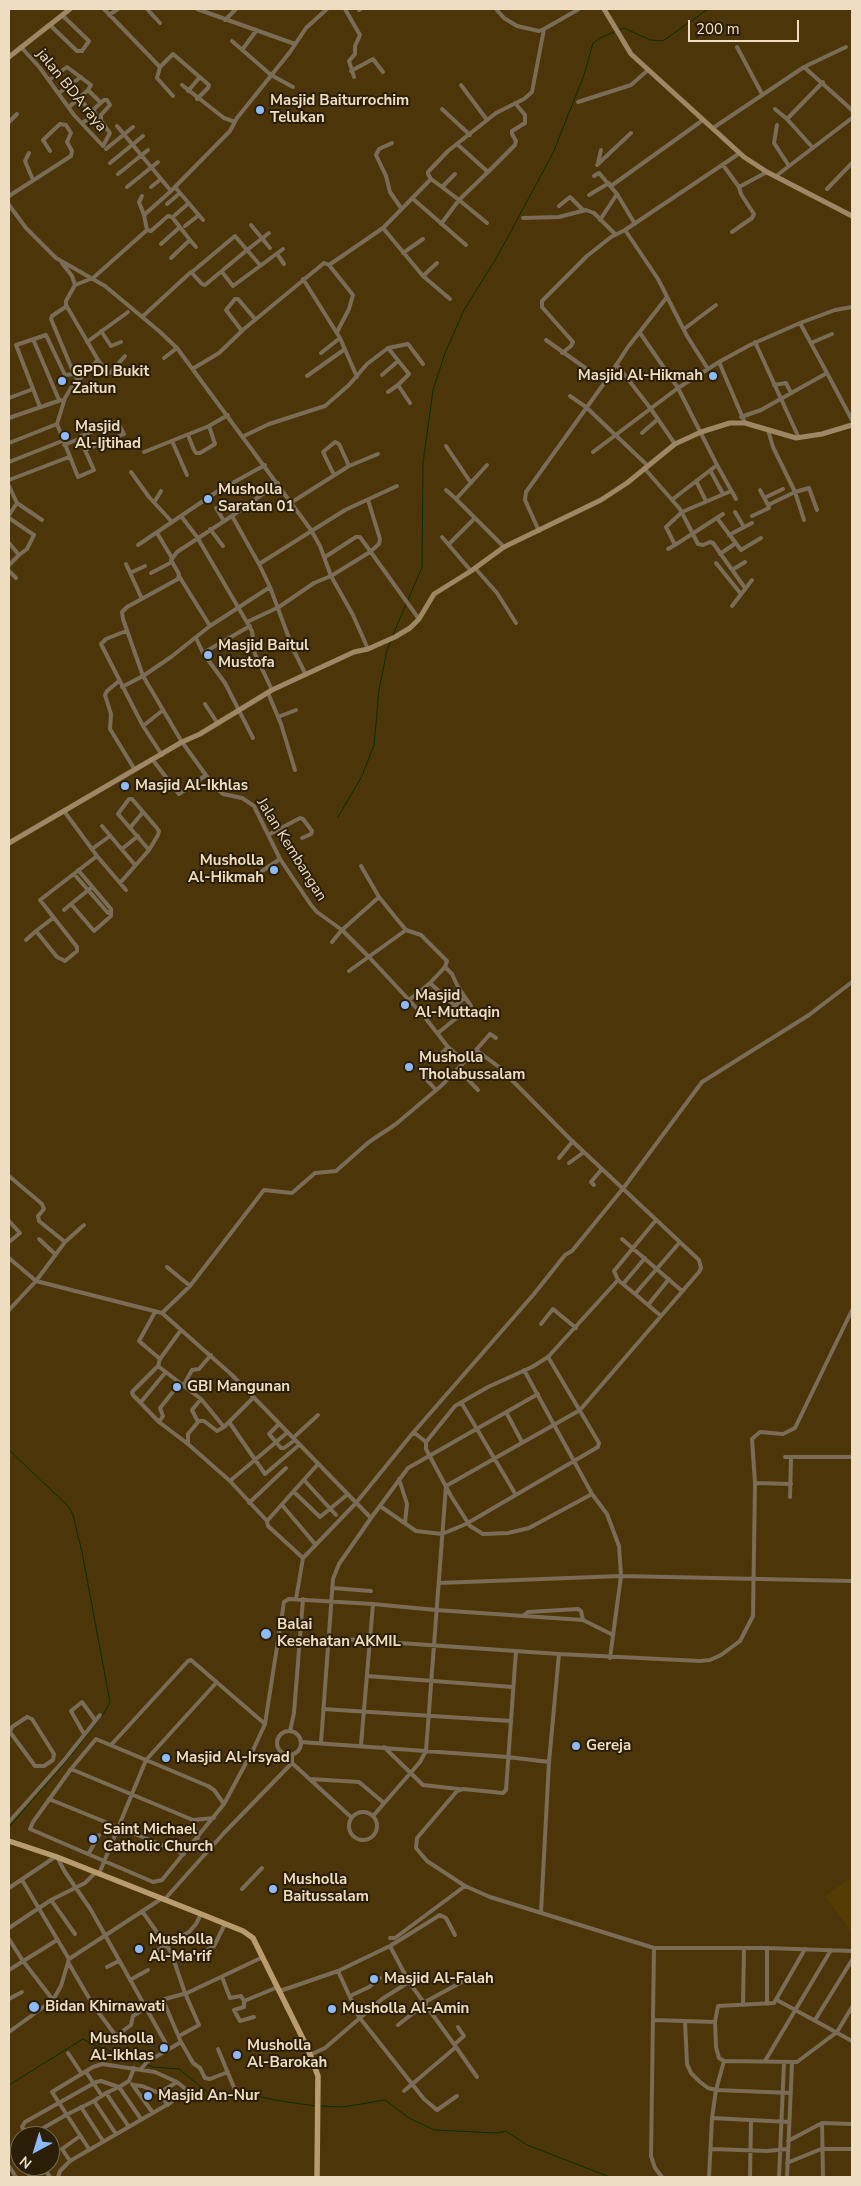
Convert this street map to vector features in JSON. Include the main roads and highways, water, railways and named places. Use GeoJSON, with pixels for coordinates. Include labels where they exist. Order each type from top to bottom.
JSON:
{"type":"FeatureCollection","features":[{"type":"Feature","properties":{"kind":"main road"},"geometry":{"type":"LineString","coordinates":[[9,1841],[98,1872],[164,1898],[243,1931],[253,1938],[283,1989],[314,2053],[318,2076],[317,2177]]}},
{"type":"Feature","properties":{"kind":"waterway"},"geometry":{"type":"LineString","coordinates":[[619,30],[624,28],[650,40],[663,41],[708,9]]}},
{"type":"Feature","properties":{"kind":"waterway"},"geometry":{"type":"LineString","coordinates":[[408,600],[422,567],[423,463],[433,390],[445,353],[464,310],[497,257],[553,153],[584,75],[593,43],[616,31]]}},
{"type":"Feature","properties":{"kind":"waterway"},"geometry":{"type":"LineString","coordinates":[[393,635],[406,604]]}},
{"type":"Feature","properties":{"kind":"waterway"},"geometry":{"type":"LineString","coordinates":[[338,817],[362,776],[374,745],[379,690],[387,650],[391,641]]}},
{"type":"Feature","properties":{"kind":"waterway"},"geometry":{"type":"LineString","coordinates":[[9,1450],[69,1507],[73,1515],[82,1552],[110,1702],[104,1713],[73,1753],[9,1827]]}},
{"type":"Feature","properties":{"kind":"waterway"},"geometry":{"type":"LineString","coordinates":[[9,2085],[83,2039],[153,2067],[179,2069],[215,2098],[252,2095],[316,2106]]}},
{"type":"Feature","properties":{"kind":"waterway"},"geometry":{"type":"LineString","coordinates":[[320,2106],[343,2107],[385,2100],[409,2118],[434,2130],[497,2133],[506,2131],[527,2145],[610,2177]]}},
{"type":"Feature","properties":{"kind":"place","name":"Masjid Baiturrochim Telukan"},"geometry":{"type":"Point","coordinates":[260,110]}},
{"type":"Feature","properties":{"kind":"place","name":"Masjid Al-Hikmah"},"geometry":{"type":"Point","coordinates":[713,376]}},
{"type":"Feature","properties":{"kind":"place","name":"GPDI Bukit Zaitun"},"geometry":{"type":"Point","coordinates":[62,381]}},
{"type":"Feature","properties":{"kind":"place","name":"Masjid Al-Ijtihad"},"geometry":{"type":"Point","coordinates":[65,436]}},
{"type":"Feature","properties":{"kind":"place","name":"Musholla Saratan 01"},"geometry":{"type":"Point","coordinates":[208,499]}},
{"type":"Feature","properties":{"kind":"place","name":"Masjid Baitul Mustofa"},"geometry":{"type":"Point","coordinates":[208,655]}},
{"type":"Feature","properties":{"kind":"place","name":"Masjid Al-Ikhlas"},"geometry":{"type":"Point","coordinates":[125,786]}},
{"type":"Feature","properties":{"kind":"place","name":"Musholla Al-Hikmah"},"geometry":{"type":"Point","coordinates":[274,870]}},
{"type":"Feature","properties":{"kind":"place","name":"Masjid Al-Muttaqin"},"geometry":{"type":"Point","coordinates":[405,1005]}},
{"type":"Feature","properties":{"kind":"place","name":"Musholla Tholabussalam"},"geometry":{"type":"Point","coordinates":[409,1067]}},
{"type":"Feature","properties":{"kind":"place","name":"GBI Mangunan"},"geometry":{"type":"Point","coordinates":[177,1387]}},
{"type":"Feature","properties":{"kind":"place","name":"Balai Kesehatan AKMIL"},"geometry":{"type":"Point","coordinates":[266,1634]}},
{"type":"Feature","properties":{"kind":"place","name":"Gereja"},"geometry":{"type":"Point","coordinates":[576,1746]}},
{"type":"Feature","properties":{"kind":"place","name":"Masjid Al-Irsyad"},"geometry":{"type":"Point","coordinates":[166,1758]}},
{"type":"Feature","properties":{"kind":"place","name":"Saint Michael Catholic Church"},"geometry":{"type":"Point","coordinates":[93,1839]}},
{"type":"Feature","properties":{"kind":"place","name":"Musholla Baitussalam"},"geometry":{"type":"Point","coordinates":[273,1889]}},
{"type":"Feature","properties":{"kind":"place","name":"Musholla Al-Ma'rif"},"geometry":{"type":"Point","coordinates":[139,1949]}},
{"type":"Feature","properties":{"kind":"place","name":"Masjid Al-Falah"},"geometry":{"type":"Point","coordinates":[374,1979]}},
{"type":"Feature","properties":{"kind":"place","name":"Bidan Khirnawati"},"geometry":{"type":"Point","coordinates":[34,2007]}},
{"type":"Feature","properties":{"kind":"place","name":"Musholla Al-Amin"},"geometry":{"type":"Point","coordinates":[332,2009]}},
{"type":"Feature","properties":{"kind":"place","name":"Musholla Al-Ikhlas"},"geometry":{"type":"Point","coordinates":[164,2048]}},
{"type":"Feature","properties":{"kind":"place","name":"Musholla Al-Barokah"},"geometry":{"type":"Point","coordinates":[237,2055]}},
{"type":"Feature","properties":{"kind":"place","name":"Masjid An-Nur"},"geometry":{"type":"Point","coordinates":[148,2096]}}]}
